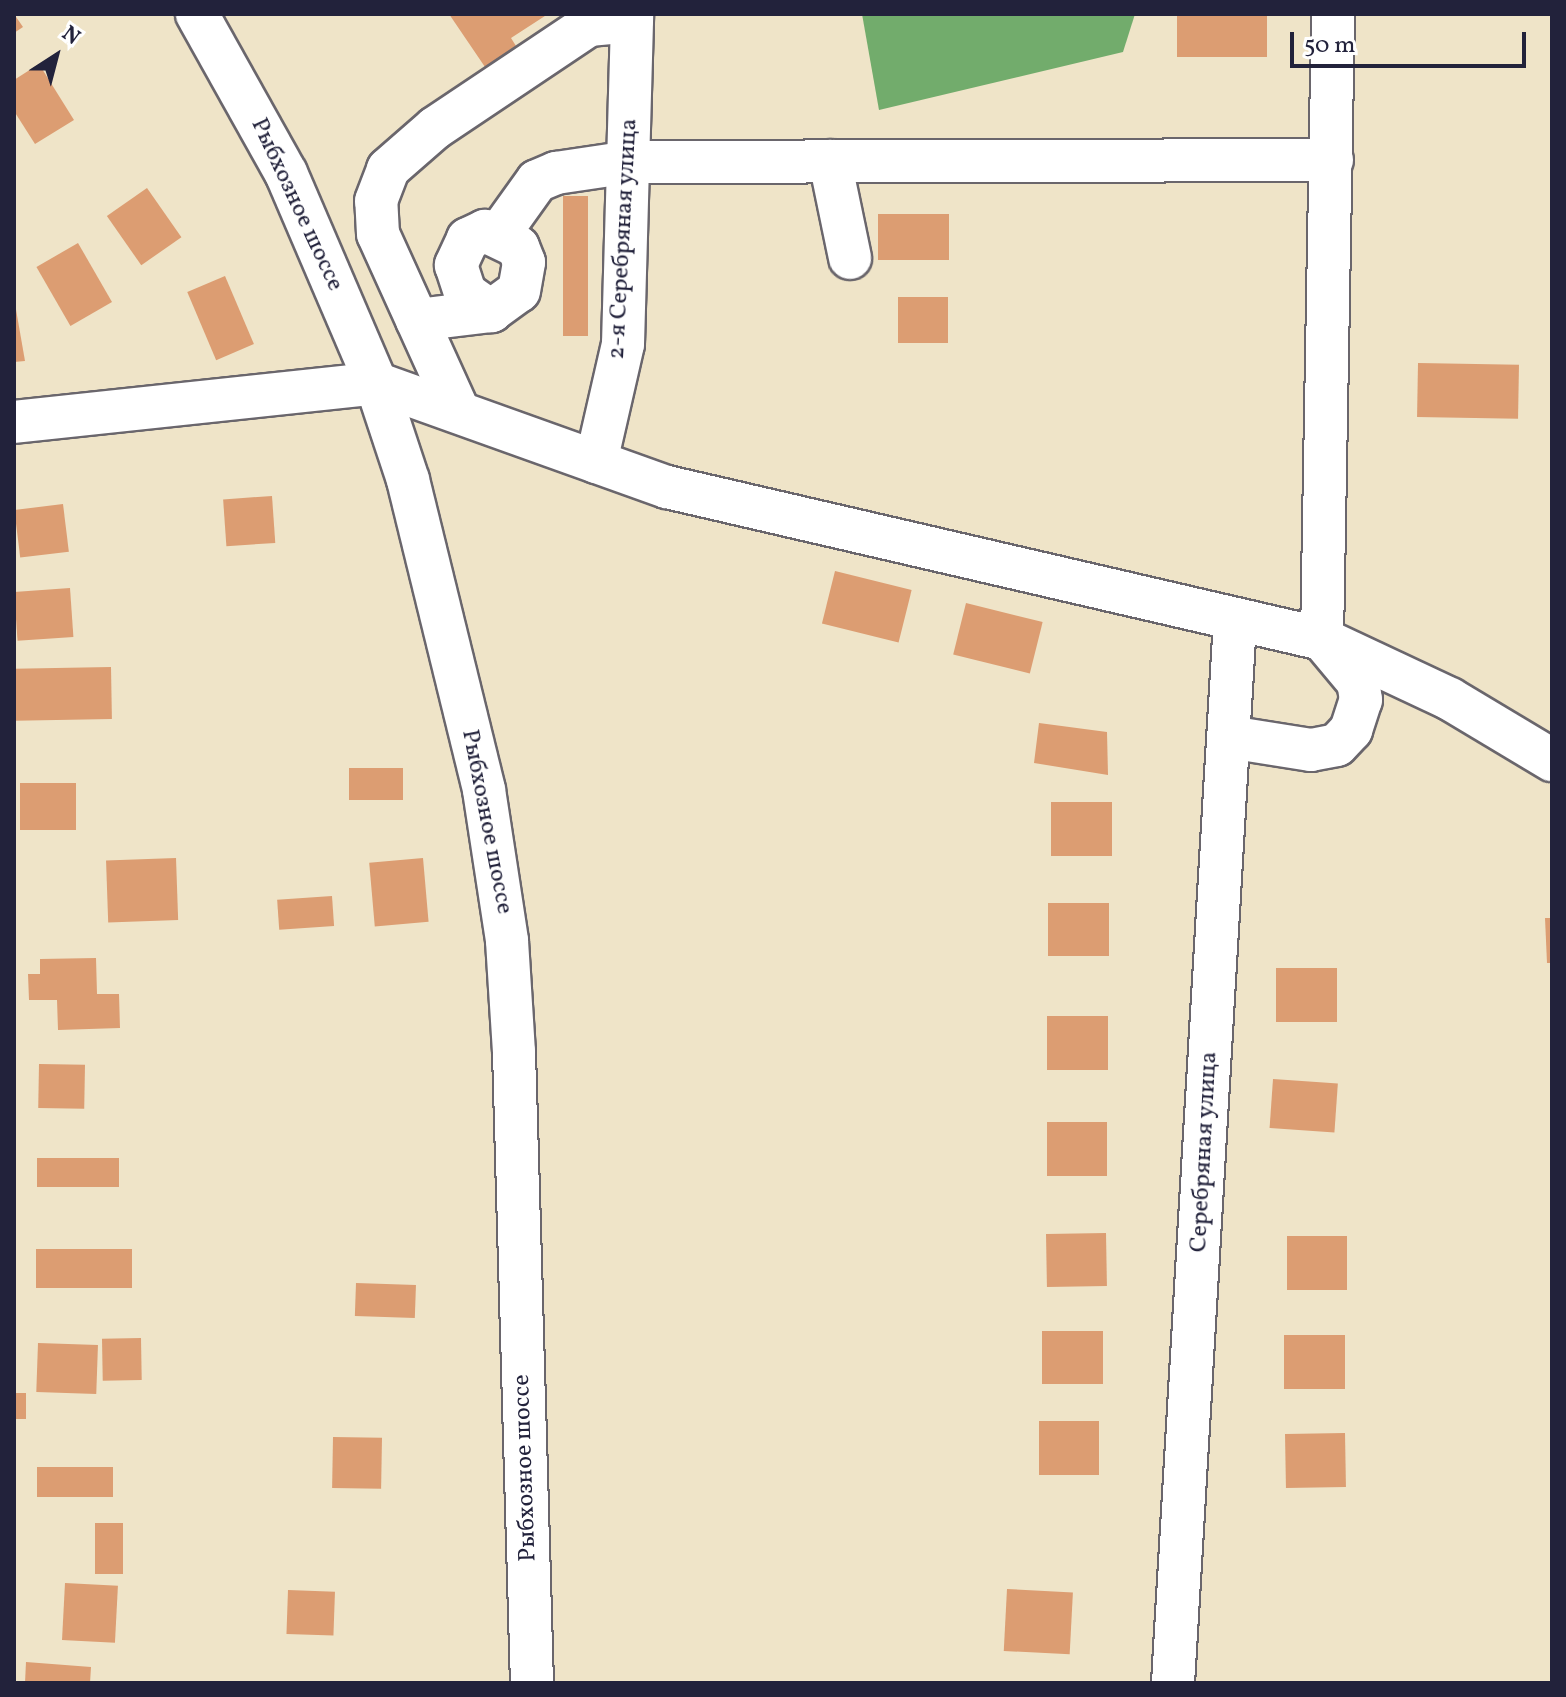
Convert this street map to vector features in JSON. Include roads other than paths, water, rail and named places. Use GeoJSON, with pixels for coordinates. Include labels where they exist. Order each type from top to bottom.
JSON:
{"type":"FeatureCollection","features":[{"type":"Feature","properties":{"kind":"street","name":"Рыбхозное шоссе"},"geometry":{"type":"LineString","coordinates":[[197,14],[286,173],[376,383],[408,480],[484,790],[507,941],[532,1683]]}},
{"type":"Feature","properties":{"kind":"street"},"geometry":{"type":"LineString","coordinates":[[1229,737],[1311,750],[1337,745],[1358,717],[1358,682],[1322,639],[1333,14]]}},
{"type":"Feature","properties":{"kind":"street"},"geometry":{"type":"LineString","coordinates":[[457,408],[378,234],[376,201],[388,169],[435,128],[589,25],[632,17]]}},
{"type":"Feature","properties":{"kind":"street","name":"2-я Серебряная улица"},"geometry":{"type":"LineString","coordinates":[[596,462],[623,344],[632,17]]}},
{"type":"Feature","properties":{"kind":"street"},"geometry":{"type":"LineString","coordinates":[[417,320],[491,311],[509,303],[524,277],[518,247],[499,234],[537,181],[556,173],[630,162],[1332,160]]}},
{"type":"Feature","properties":{"kind":"street"},"geometry":{"type":"LineString","coordinates":[[830,161],[850,258]]}},
{"type":"Feature","properties":{"kind":"street"},"geometry":{"type":"LineString","coordinates":[[14,422],[376,383],[457,408],[667,487],[1235,622],[1322,639],[1450,699],[1552,760]]}},
{"type":"Feature","properties":{"kind":"street","name":"Серебряная улица"},"geometry":{"type":"LineString","coordinates":[[1173,1683],[1235,622]]}}]}
